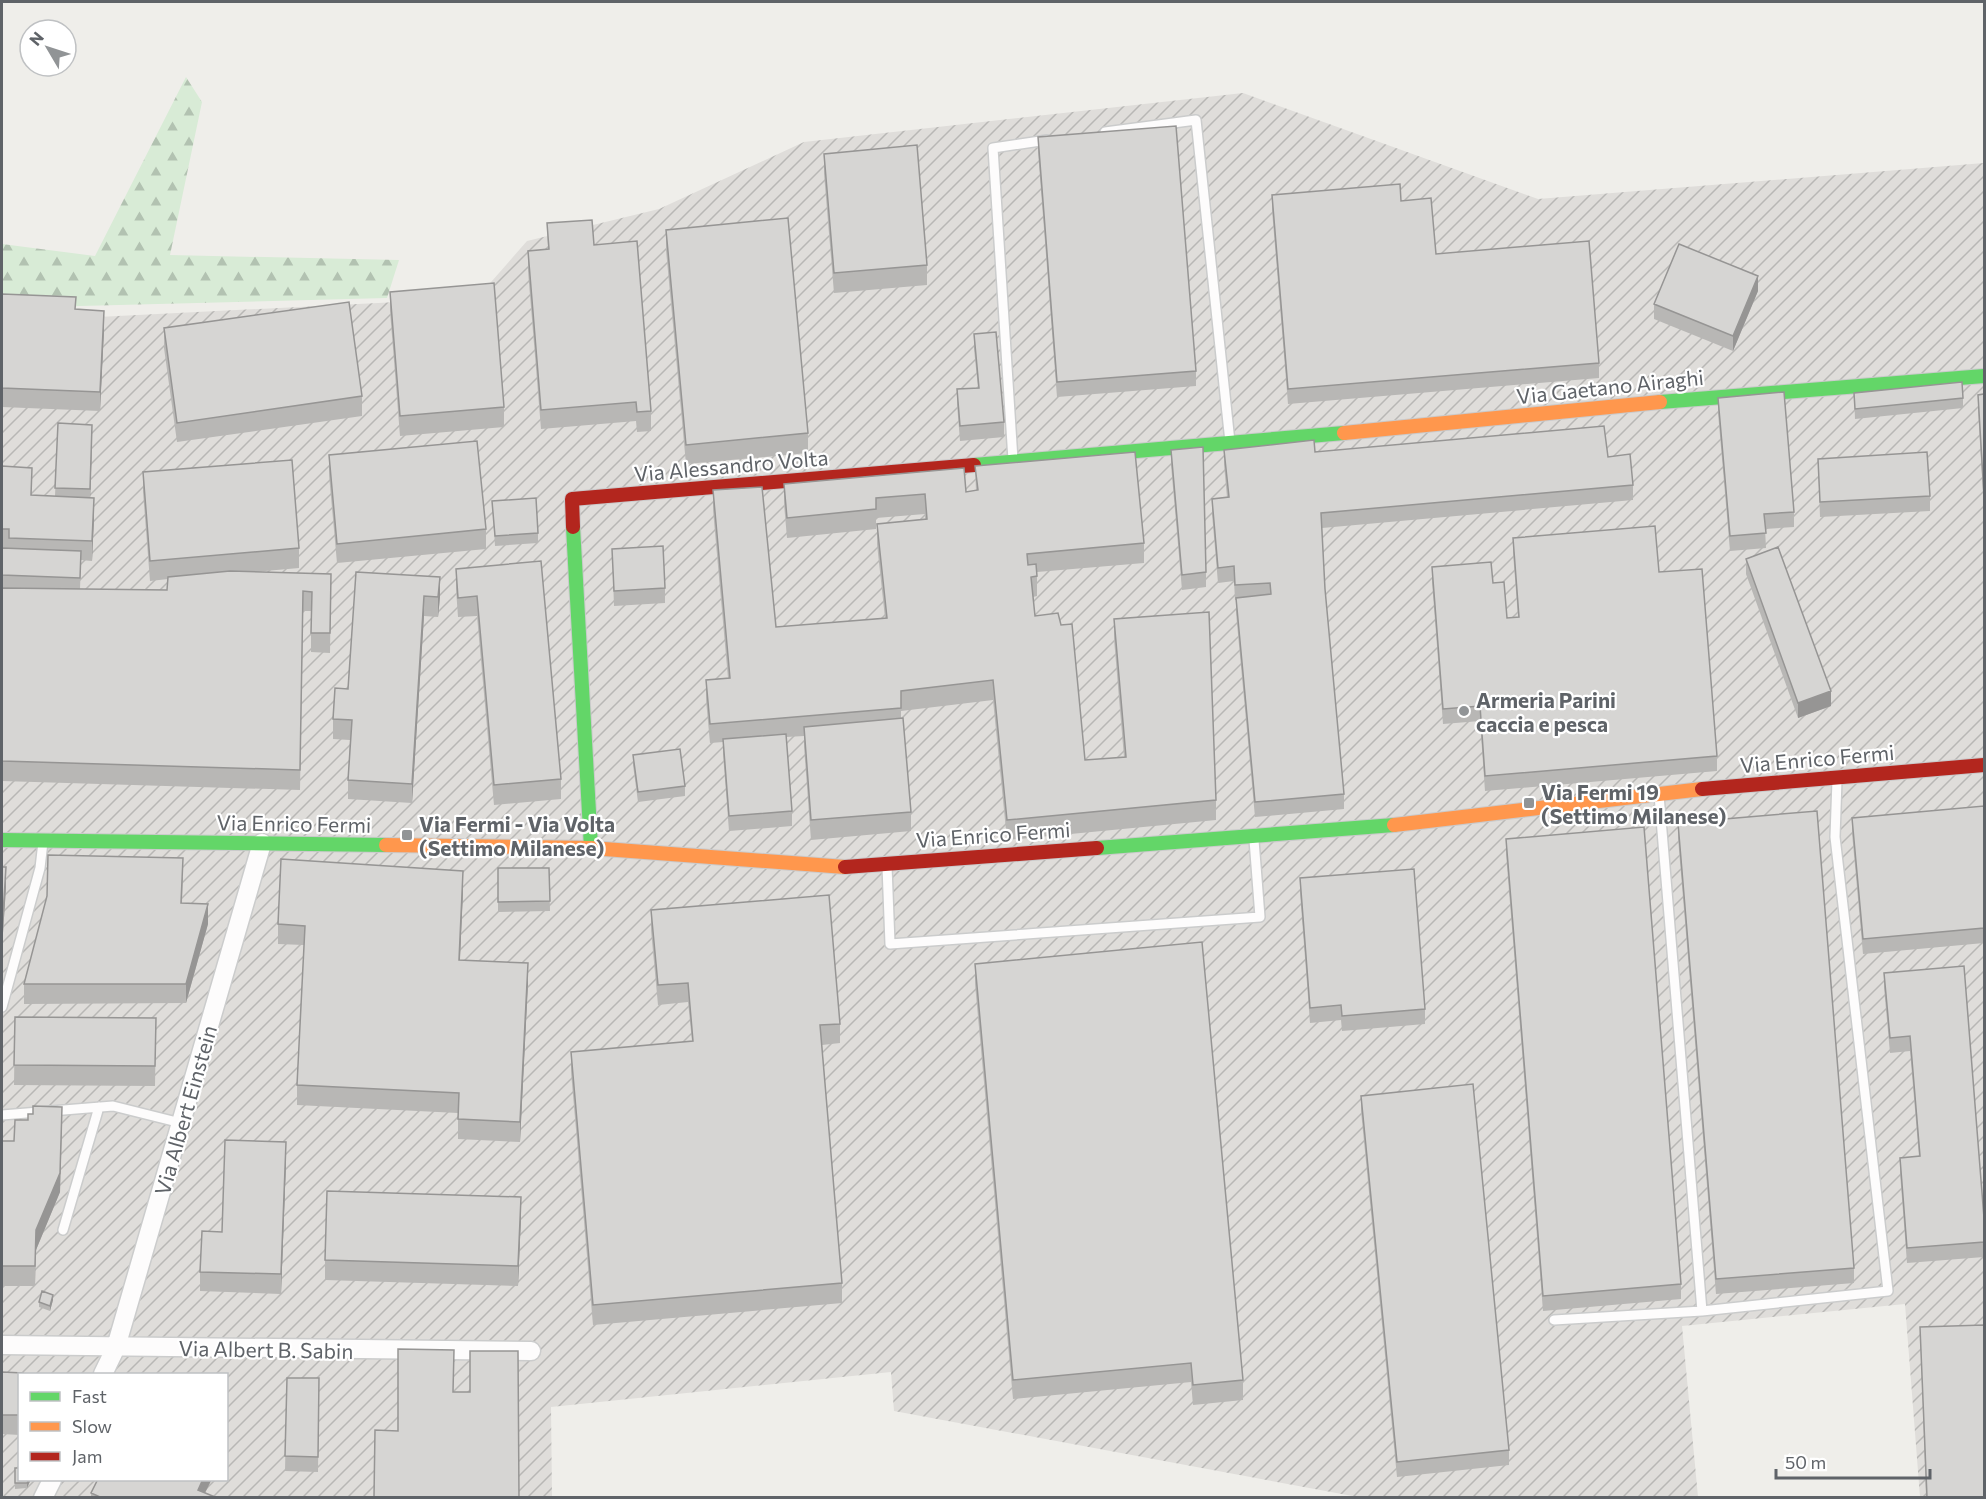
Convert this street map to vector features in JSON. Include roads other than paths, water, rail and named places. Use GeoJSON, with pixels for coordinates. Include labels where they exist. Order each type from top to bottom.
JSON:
{"type":"FeatureCollection","features":[{"type":"Feature","properties":{"kind":"street","name":"Via Gaetano Airaghi"},"geometry":{"type":"LineString","coordinates":[[1235,444],[1774,391],[1984,376]]}},
{"type":"Feature","properties":{"kind":"street","name":"Via Alessandro Volta"},"geometry":{"type":"LineString","coordinates":[[591,848],[572,499],[1235,444]]}},
{"type":"Feature","properties":{"kind":"street","name":"Via Enrico Fermi"},"geometry":{"type":"LineString","coordinates":[[2,840],[591,848],[848,867],[1357,829],[1659,793],[1984,765]]}},
{"type":"Feature","properties":{"kind":"street","name":"Via Albert Einstein"},"geometry":{"type":"LineString","coordinates":[[103,1373],[116,1347],[262,843]]}},
{"type":"Feature","properties":{"kind":"street","name":"Via Albert B. Sabin"},"geometry":{"type":"LineString","coordinates":[[2,1345],[531,1351]]}},
{"type":"Feature","properties":{"kind":"street"},"geometry":{"type":"LineString","coordinates":[[43,1497],[51,1481]]}},
{"type":"Feature","properties":{"kind":"lane"},"geometry":{"type":"LineString","coordinates":[[1094,134],[1196,120],[1235,444]]}},
{"type":"Feature","properties":{"kind":"lane"},"geometry":{"type":"LineString","coordinates":[[1014,462],[993,148],[1060,139]]}},
{"type":"Feature","properties":{"kind":"lane"},"geometry":{"type":"LineString","coordinates":[[1554,1320],[1702,1311],[1888,1291],[1835,837],[1837,778]]}},
{"type":"Feature","properties":{"kind":"lane"},"geometry":{"type":"LineString","coordinates":[[1659,793],[1702,1311]]}},
{"type":"Feature","properties":{"kind":"lane"},"geometry":{"type":"LineString","coordinates":[[886,863],[890,944],[1260,917],[1254,836]]}},
{"type":"Feature","properties":{"kind":"lane"},"geometry":{"type":"LineString","coordinates":[[2,1007],[40,868],[43,840]]}},
{"type":"Feature","properties":{"kind":"lane"},"geometry":{"type":"LineString","coordinates":[[2,1115],[113,1106],[181,1123]]}},
{"type":"Feature","properties":{"kind":"lane"},"geometry":{"type":"LineString","coordinates":[[63,1230],[99,1107]]}},
{"type":"Feature","properties":{"kind":"place","name":"Armeria Parini caccia e pesca"},"geometry":{"type":"Point","coordinates":[1464,711]}},
{"type":"Feature","properties":{"kind":"place","name":"Via Fermi 19 (Settimo Milanese)"},"geometry":{"type":"Point","coordinates":[1529,803]}},
{"type":"Feature","properties":{"kind":"place","name":"Via Fermi - Via Volta (Settimo Milanese)"},"geometry":{"type":"Point","coordinates":[407,835]}}]}
